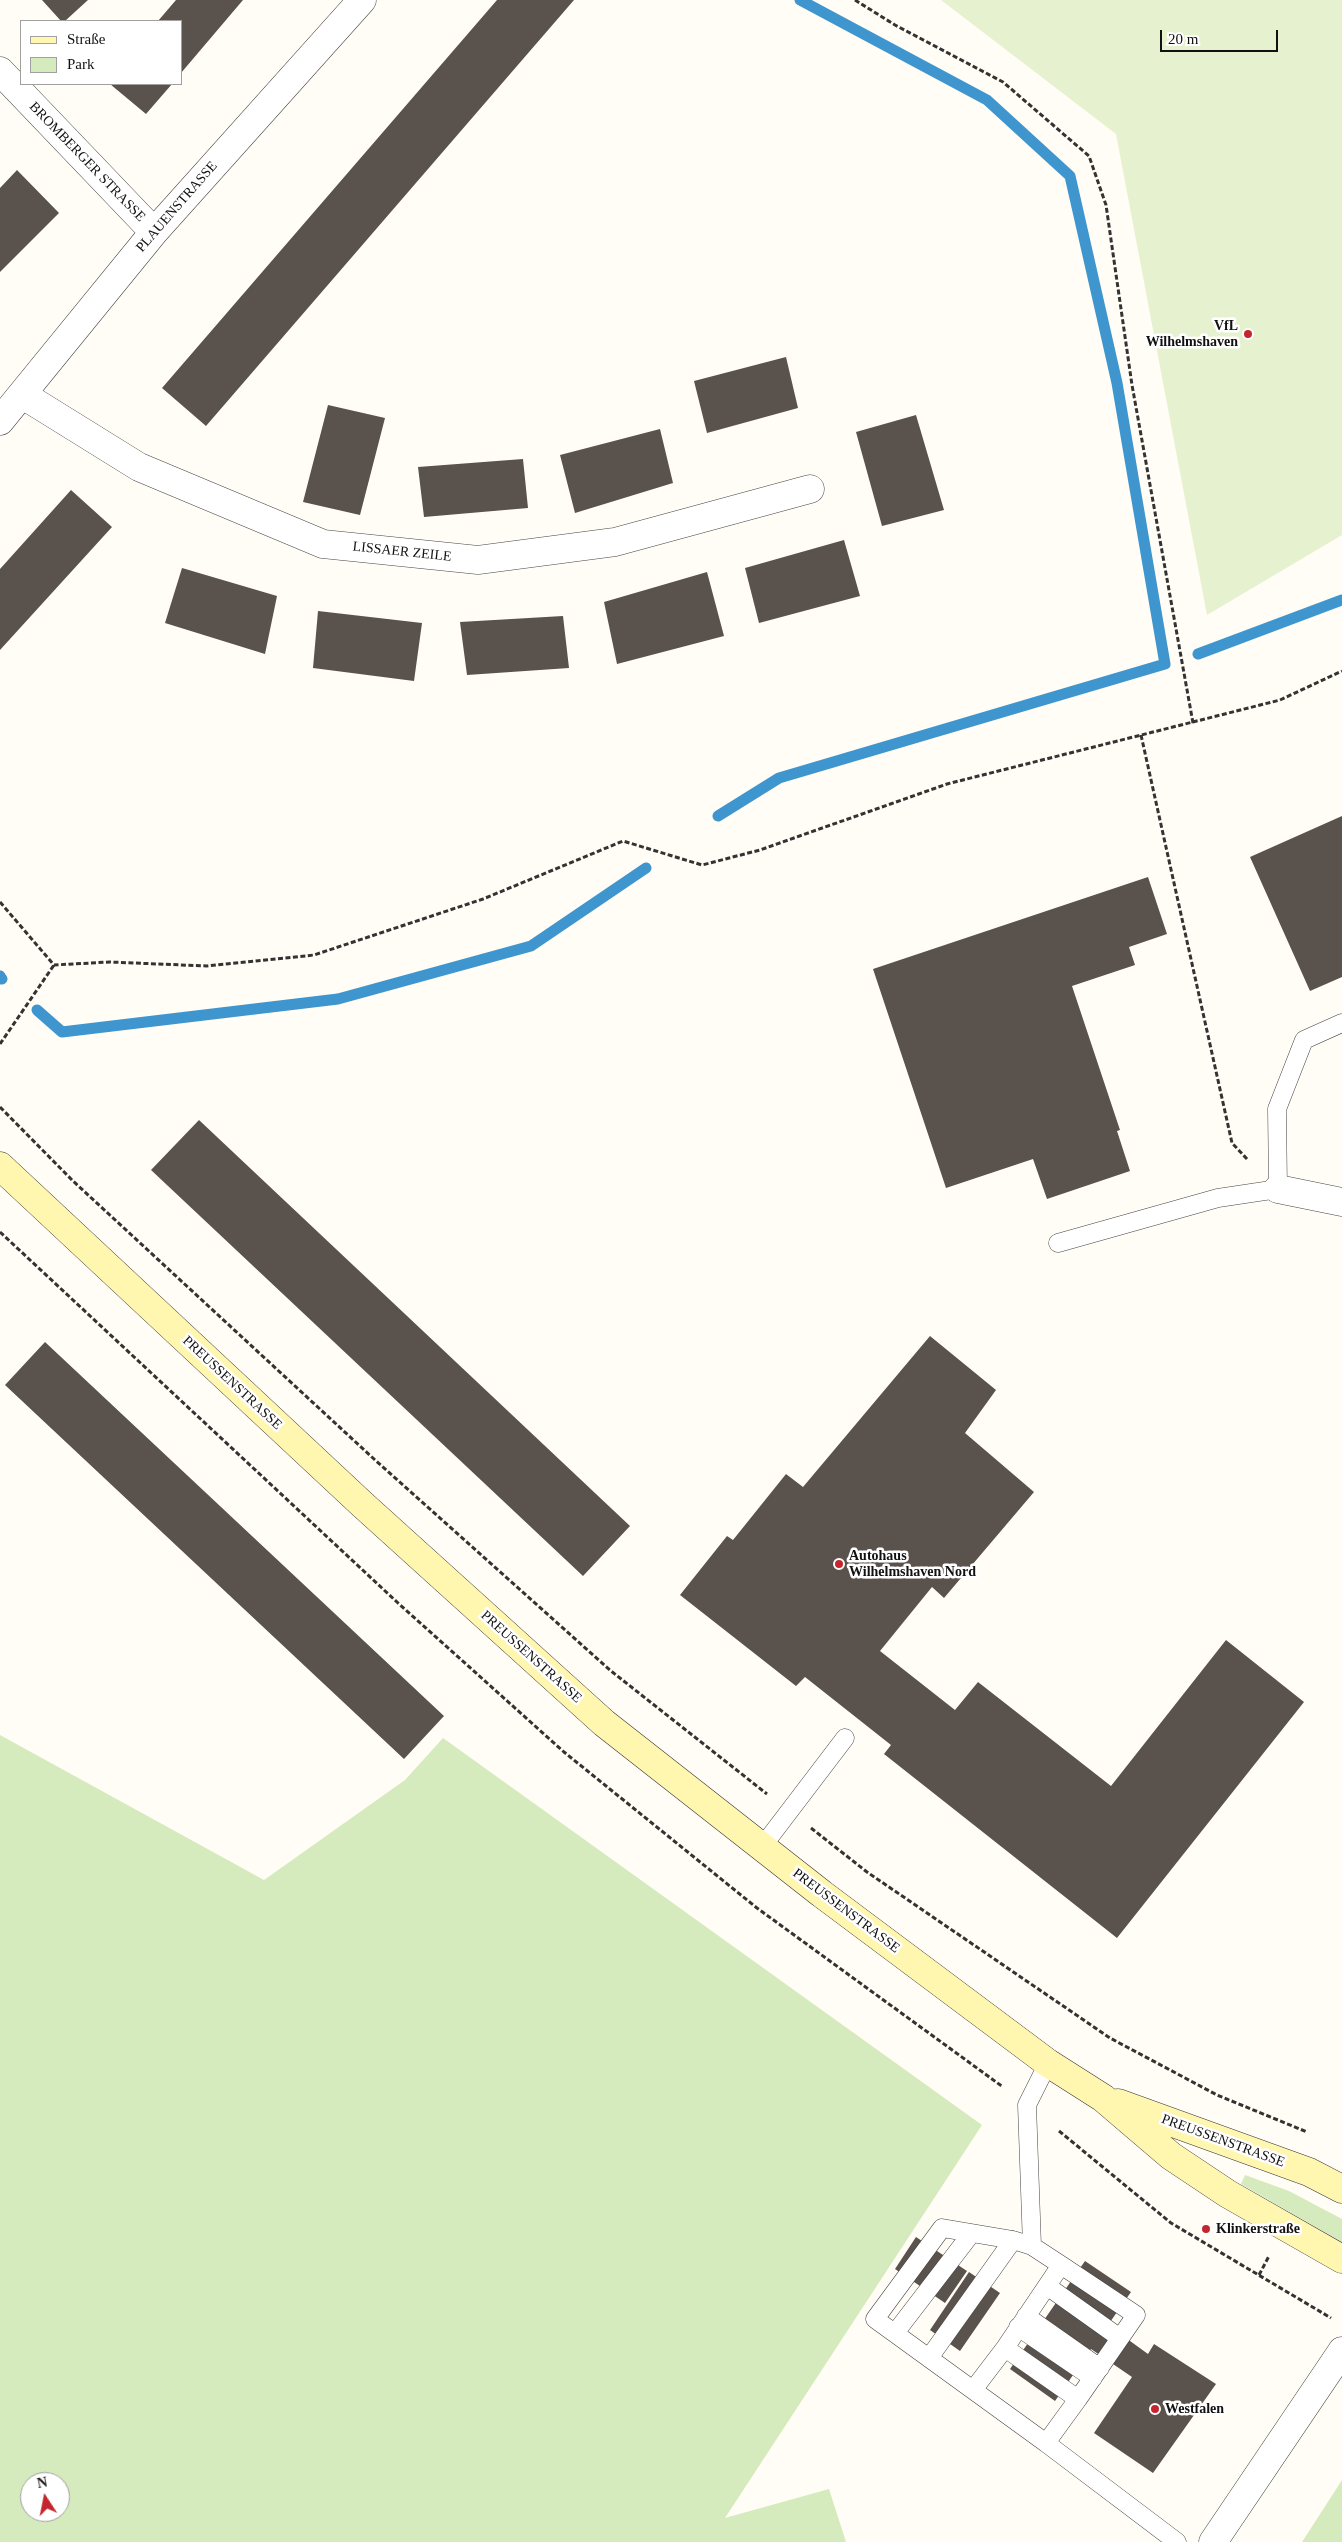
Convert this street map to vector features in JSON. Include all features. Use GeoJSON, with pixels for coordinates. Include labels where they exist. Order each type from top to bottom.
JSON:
{"type":"FeatureCollection","features":[{"type":"Feature","properties":{"kind":"main road","name":"PREUSSENSTRASSE"},"geometry":{"type":"LineString","coordinates":[[0,1166],[363,1505],[604,1723],[762,1847],[1048,2062],[1103,2098],[1171,2156],[1228,2194],[1342,2259]]}},
{"type":"Feature","properties":{"kind":"main road","name":"PREUSSENSTRASSE"},"geometry":{"type":"LineString","coordinates":[[1103,2098],[1309,2172],[1342,2189]]}},
{"type":"Feature","properties":{"kind":"street","name":"PLAUENSTRASSE"},"geometry":{"type":"LineString","coordinates":[[0,421],[154,232],[362,0]]}},
{"type":"Feature","properties":{"kind":"street","name":"BROMBERGER STRASSE"},"geometry":{"type":"LineString","coordinates":[[0,71],[154,232]]}},
{"type":"Feature","properties":{"kind":"street","name":"LISSAER ZEILE"},"geometry":{"type":"LineString","coordinates":[[23,395],[139,467],[323,544],[478,560],[615,542],[810,489]]}},
{"type":"Feature","properties":{"kind":"street"},"geometry":{"type":"LineString","coordinates":[[1278,1189],[1342,1202]]}},
{"type":"Feature","properties":{"kind":"street"},"geometry":{"type":"LineString","coordinates":[[1213,2542],[1342,2350]]}},
{"type":"Feature","properties":{"kind":"lane"},"geometry":{"type":"LineString","coordinates":[[1058,1243],[1218,1198],[1278,1189],[1277,1109],[1304,1040],[1342,1023]]}},
{"type":"Feature","properties":{"kind":"lane"},"geometry":{"type":"LineString","coordinates":[[762,1847],[845,1738]]}},
{"type":"Feature","properties":{"kind":"lane"},"geometry":{"type":"LineString","coordinates":[[1032,2246],[1027,2104],[1048,2062]]}},
{"type":"Feature","properties":{"kind":"lane"},"geometry":{"type":"LineString","coordinates":[[1046,2443],[1136,2315],[1032,2246],[1013,2240],[942,2228],[876,2319],[1046,2443],[1177,2542]]}},
{"type":"Feature","properties":{"kind":"lane"},"geometry":{"type":"LineString","coordinates":[[895,2333],[971,2234]]}},
{"type":"Feature","properties":{"kind":"lane"},"geometry":{"type":"LineString","coordinates":[[929,2358],[1013,2240]]}},
{"type":"Feature","properties":{"kind":"lane"},"geometry":{"type":"LineString","coordinates":[[973,2390],[1005,2348],[1061,2265]]}},
{"type":"Feature","properties":{"kind":"lane"},"geometry":{"type":"LineString","coordinates":[[1043,2292],[1118,2342]]}},
{"type":"Feature","properties":{"kind":"lane"},"geometry":{"type":"LineString","coordinates":[[1022,2322],[1097,2373]]}},
{"type":"Feature","properties":{"kind":"lane"},"geometry":{"type":"LineString","coordinates":[[1005,2348],[1078,2399]]}},
{"type":"Feature","properties":{"kind":"path"},"geometry":{"type":"LineString","coordinates":[[855,0],[895,25],[1003,82],[1089,156],[1106,205],[1132,385],[1193,723]]}},
{"type":"Feature","properties":{"kind":"path"},"geometry":{"type":"LineString","coordinates":[[54,965],[110,962],[207,966],[314,955],[483,899],[623,841],[702,865],[760,850],[947,784],[1280,700],[1342,671]]}},
{"type":"Feature","properties":{"kind":"path"},"geometry":{"type":"LineString","coordinates":[[1141,735],[1232,1143],[1278,1189]]}},
{"type":"Feature","properties":{"kind":"path"},"geometry":{"type":"LineString","coordinates":[[0,902],[54,965]]}},
{"type":"Feature","properties":{"kind":"path"},"geometry":{"type":"LineString","coordinates":[[0,1044],[54,965]]}},
{"type":"Feature","properties":{"kind":"path"},"geometry":{"type":"LineString","coordinates":[[0,1107],[101,1207],[374,1458],[596,1658],[866,1872],[1110,2038],[1217,2095],[1309,2133]]}},
{"type":"Feature","properties":{"kind":"green space","name":"VfL Wilhelmshaven"},"geometry":{"type":"Polygon","coordinates":[[[941,0],[1342,0],[1342,535],[1207,615],[1116,134],[941,0]]]}},
{"type":"Feature","properties":{"kind":"green space"},"geometry":{"type":"Polygon","coordinates":[[[0,1735],[264,1880],[405,1780],[443,1738],[982,2125],[725,2518],[829,2489],[846,2542],[0,2542],[0,1735]]]}},
{"type":"Feature","properties":{"kind":"green space"},"geometry":{"type":"Polygon","coordinates":[[[1245,2175],[1289,2191],[1342,2219],[1342,2242],[1241,2184],[1245,2175]]]}},
{"type":"Feature","properties":{"kind":"green space"},"geometry":{"type":"Polygon","coordinates":[[[1342,2480],[1342,2542],[1302,2542],[1342,2480]]]}},
{"type":"Feature","properties":{"kind":"building"},"geometry":{"type":"Polygon","coordinates":[[[42,0],[88,0],[66,20],[60,20],[42,0]]]}},
{"type":"Feature","properties":{"kind":"building"},"geometry":{"type":"Polygon","coordinates":[[[176,0],[243,0],[182,72],[182,20],[159,20],[176,0]]]}},
{"type":"Feature","properties":{"kind":"building"},"geometry":{"type":"Polygon","coordinates":[[[497,0],[574,0],[206,426],[162,388],[497,0]]]}},
{"type":"Feature","properties":{"kind":"building"},"geometry":{"type":"Polygon","coordinates":[[[111,85],[171,85],[146,114],[111,85]]]}},
{"type":"Feature","properties":{"kind":"building"},"geometry":{"type":"Polygon","coordinates":[[[17,170],[59,213],[0,272],[0,188],[17,170]]]}},
{"type":"Feature","properties":{"kind":"building"},"geometry":{"type":"Polygon","coordinates":[[[786,357],[798,408],[707,433],[694,381],[786,357]]]}},
{"type":"Feature","properties":{"kind":"building"},"geometry":{"type":"Polygon","coordinates":[[[328,405],[385,418],[360,515],[303,502],[328,405]]]}},
{"type":"Feature","properties":{"kind":"building"},"geometry":{"type":"Polygon","coordinates":[[[916,415],[944,510],[882,526],[856,432],[916,415]]]}},
{"type":"Feature","properties":{"kind":"building"},"geometry":{"type":"Polygon","coordinates":[[[660,429],[673,483],[575,513],[560,455],[660,429]]]}},
{"type":"Feature","properties":{"kind":"building"},"geometry":{"type":"Polygon","coordinates":[[[523,459],[528,508],[424,517],[418,467],[523,459]]]}},
{"type":"Feature","properties":{"kind":"building"},"geometry":{"type":"Polygon","coordinates":[[[71,490],[112,527],[0,650],[0,569],[71,490]]]}},
{"type":"Feature","properties":{"kind":"building"},"geometry":{"type":"Polygon","coordinates":[[[844,540],[860,596],[759,623],[745,568],[844,540]]]}},
{"type":"Feature","properties":{"kind":"building"},"geometry":{"type":"Polygon","coordinates":[[[182,568],[277,596],[265,654],[165,623],[182,568]]]}},
{"type":"Feature","properties":{"kind":"building"},"geometry":{"type":"Polygon","coordinates":[[[707,572],[724,636],[617,664],[604,602],[707,572]]]}},
{"type":"Feature","properties":{"kind":"building"},"geometry":{"type":"Polygon","coordinates":[[[318,611],[422,623],[414,681],[313,668],[318,611]]]}},
{"type":"Feature","properties":{"kind":"building"},"geometry":{"type":"Polygon","coordinates":[[[563,616],[569,668],[467,675],[460,622],[563,616]]]}},
{"type":"Feature","properties":{"kind":"building"},"geometry":{"type":"Polygon","coordinates":[[[1342,816],[1342,977],[1310,991],[1250,857],[1342,816]]]}},
{"type":"Feature","properties":{"kind":"building"},"geometry":{"type":"Polygon","coordinates":[[[1148,877],[1167,934],[1129,947],[1135,965],[1072,986],[1120,1130],[1117,1131],[1130,1171],[1047,1199],[1033,1159],[946,1188],[873,969],[1148,877]]]}},
{"type":"Feature","properties":{"kind":"building"},"geometry":{"type":"Polygon","coordinates":[[[199,1120],[630,1526],[583,1576],[151,1170],[199,1120]]]}},
{"type":"Feature","properties":{"kind":"building"},"geometry":{"type":"Polygon","coordinates":[[[930,1336],[996,1390],[965,1433],[1034,1492],[944,1598],[932,1587],[880,1651],[955,1710],[978,1682],[1111,1786],[1226,1640],[1304,1702],[1117,1938],[884,1754],[891,1745],[805,1677],[796,1686],[680,1595],[727,1536],[733,1540],[786,1474],[803,1487],[930,1336]]]}},
{"type":"Feature","properties":{"kind":"building"},"geometry":{"type":"Polygon","coordinates":[[[45,1342],[444,1716],[404,1759],[5,1385],[45,1342]]]}},
{"type":"Feature","properties":{"kind":"building"},"geometry":{"type":"Polygon","coordinates":[[[916,2237],[967,2271],[945,2303],[895,2269],[916,2237]]]}},
{"type":"Feature","properties":{"kind":"building"},"geometry":{"type":"Polygon","coordinates":[[[1085,2261],[1131,2292],[1108,2325],[1148,2354],[1154,2344],[1216,2384],[1153,2473],[1094,2433],[1132,2377],[1091,2349],[1055,2401],[1010,2369],[1085,2261]]]}},
{"type":"Feature","properties":{"kind":"building"},"geometry":{"type":"Polygon","coordinates":[[[969,2272],[1000,2293],[960,2351],[930,2330],[969,2272]]]}},
{"type":"Feature","properties":{"kind":"waterway"},"geometry":{"type":"LineString","coordinates":[[718,816],[779,778],[1165,664],[1117,383],[1070,176],[987,100],[800,0]]}},
{"type":"Feature","properties":{"kind":"waterway"},"geometry":{"type":"LineString","coordinates":[[1198,654],[1342,600]]}},
{"type":"Feature","properties":{"kind":"waterway"},"geometry":{"type":"LineString","coordinates":[[37,1010],[62,1032],[338,999],[531,946],[646,868]]}},
{"type":"Feature","properties":{"kind":"place","name":"VfL Wilhelmshaven"},"geometry":{"type":"Point","coordinates":[1248,334]}},
{"type":"Feature","properties":{"kind":"place","name":"Autohaus Wilhelmshaven Nord"},"geometry":{"type":"Point","coordinates":[839,1564]}},
{"type":"Feature","properties":{"kind":"place","name":"Klinkerstraße"},"geometry":{"type":"Point","coordinates":[1206,2229]}},
{"type":"Feature","properties":{"kind":"place","name":"Westfalen"},"geometry":{"type":"Point","coordinates":[1155,2409]}}]}
